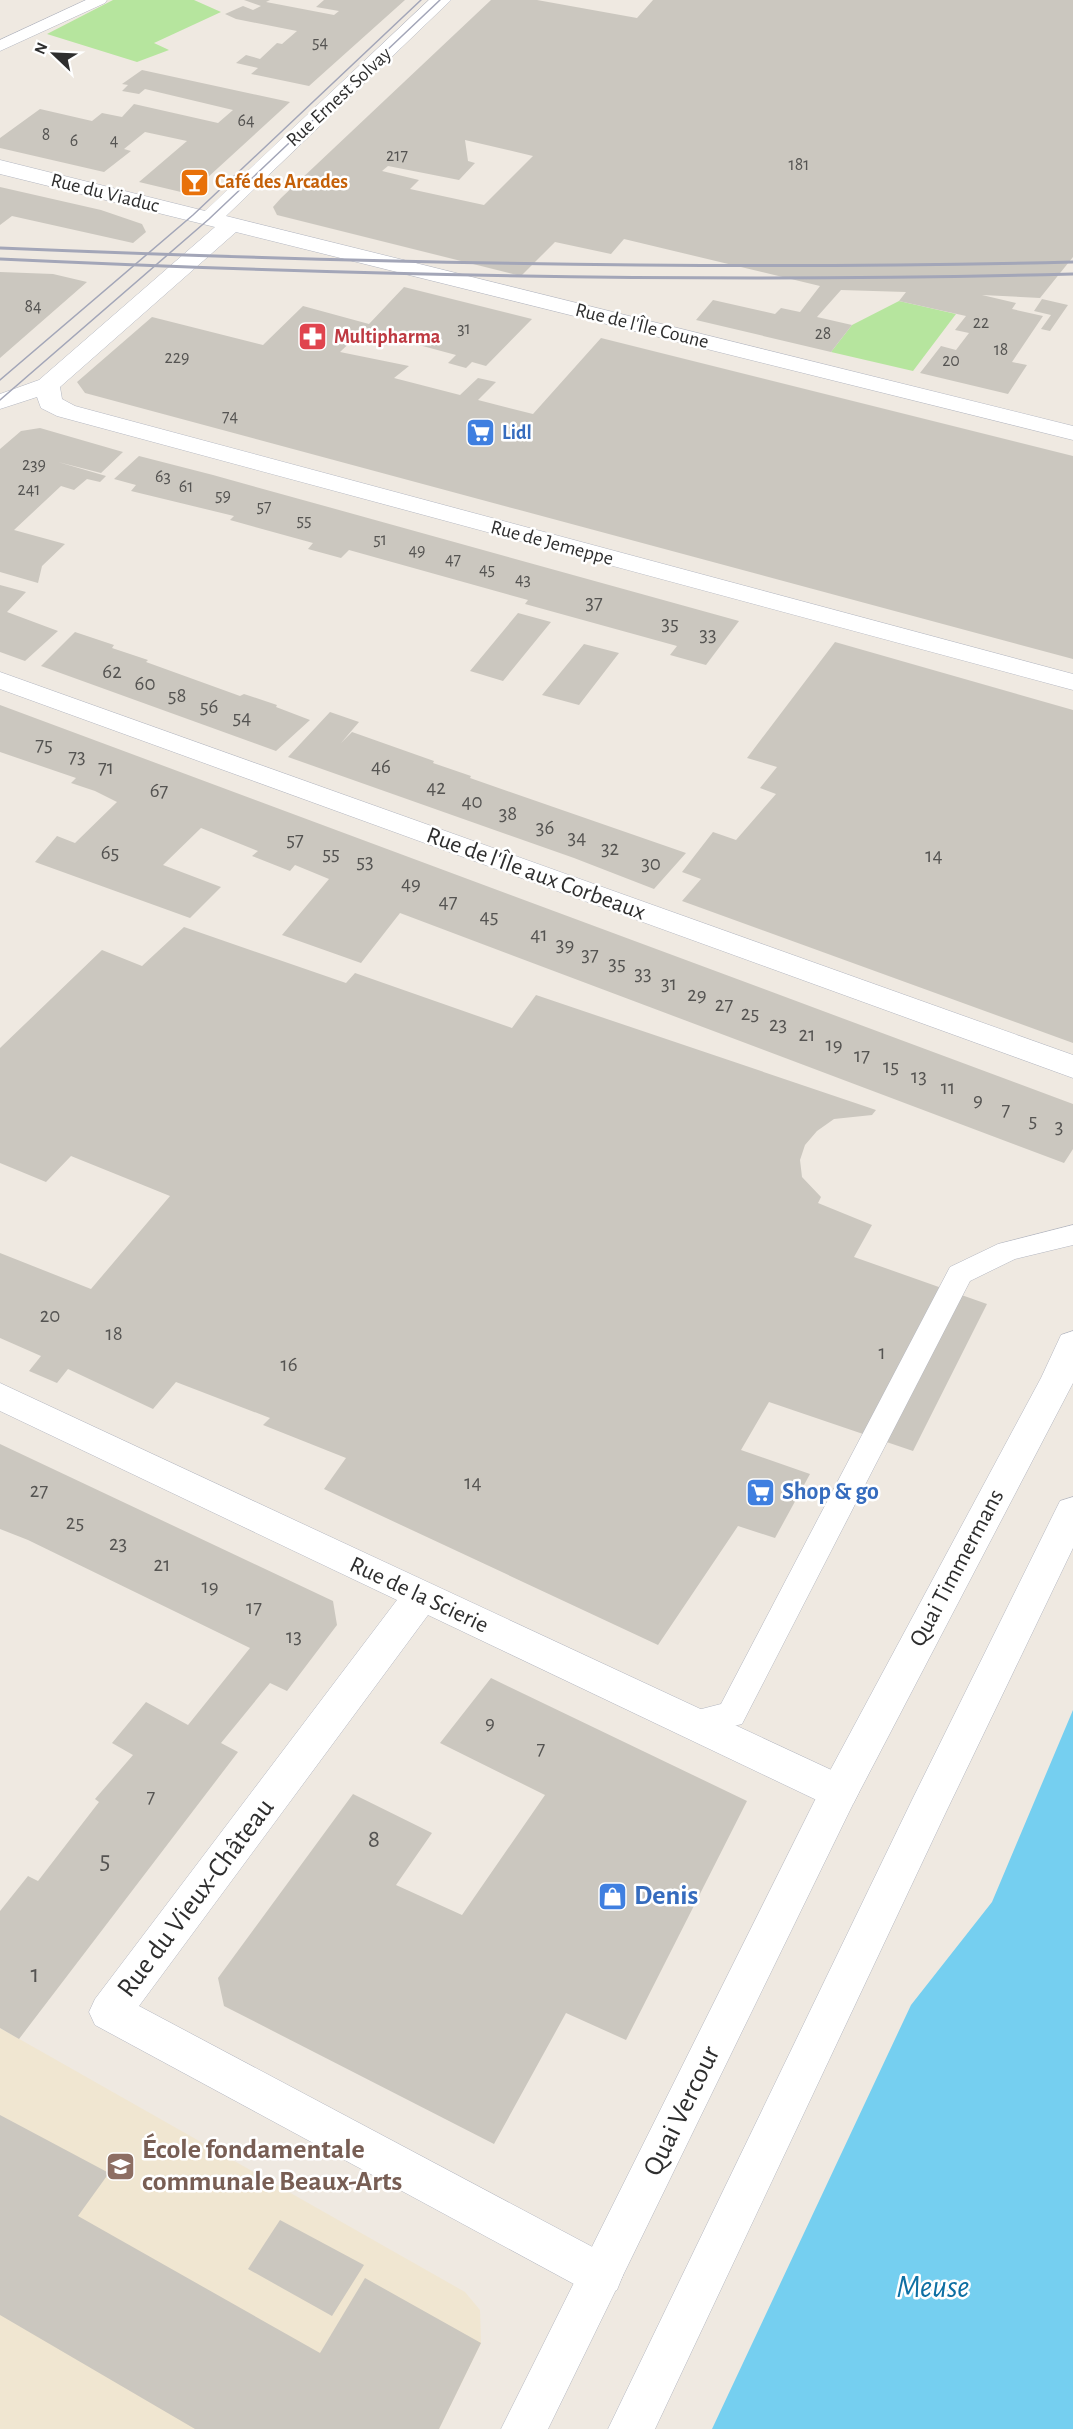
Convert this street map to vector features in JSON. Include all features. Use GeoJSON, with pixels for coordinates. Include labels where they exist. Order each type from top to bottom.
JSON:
{"type":"FeatureCollection","features":[{"type":"Feature","properties":{"kind":"street","name":"Rue Ernest Solvay"},"geometry":{"type":"LineString","coordinates":[[0,402],[48,385],[221,222],[441,0]]}},
{"type":"Feature","properties":{"kind":"street","name":"Rue du Viaduc"},"geometry":{"type":"LineString","coordinates":[[0,167],[221,222]]}},
{"type":"Feature","properties":{"kind":"street","name":"Rue de l'Île Coune"},"geometry":{"type":"LineString","coordinates":[[221,222],[1073,433]]}},
{"type":"Feature","properties":{"kind":"street","name":"Rue de Jemeppe"},"geometry":{"type":"LineString","coordinates":[[48,385],[50,402],[66,411],[1073,682]]}},
{"type":"Feature","properties":{"kind":"street","name":"Rue de l'Île aux Corbeaux"},"geometry":{"type":"LineString","coordinates":[[0,680],[1073,1067]]}},
{"type":"Feature","properties":{"kind":"street","name":"Quai Timmermans"},"geometry":{"type":"LineString","coordinates":[[839,1792],[1058,1378],[1073,1344]]}},
{"type":"Feature","properties":{"kind":"street","name":"Rue de la Scierie"},"geometry":{"type":"LineString","coordinates":[[0,1396],[839,1792]]}},
{"type":"Feature","properties":{"kind":"street"},"geometry":{"type":"LineString","coordinates":[[631,2429],[926,1812],[1073,1511]]}},
{"type":"Feature","properties":{"kind":"street","name":"Rue du Vieux-Château"},"geometry":{"type":"LineString","coordinates":[[421,1596],[110,2012],[602,2275]]}},
{"type":"Feature","properties":{"kind":"street","name":"Quai Vercour"},"geometry":{"type":"LineString","coordinates":[[524,2429],[839,1792]]}},
{"type":"Feature","properties":{"kind":"lane"},"geometry":{"type":"LineString","coordinates":[[0,46],[99,0]]}},
{"type":"Feature","properties":{"kind":"lane"},"geometry":{"type":"LineString","coordinates":[[693,1724],[731,1714],[960,1274],[1008,1251],[1073,1235]]}},
{"type":"Feature","properties":{"kind":"shaded area","name":"École fondamentale communale Beaux-Arts"},"geometry":{"type":"Polygon","coordinates":[[[0,2028],[465,2292],[480,2310],[481,2343],[439,2429],[0,2429],[0,2028]]]}},
{"type":"Feature","properties":{"kind":"green space"},"geometry":{"type":"Polygon","coordinates":[[[113,0],[194,0],[221,12],[154,43],[169,50],[137,62],[47,34],[113,0]]]}},
{"type":"Feature","properties":{"kind":"green space"},"geometry":{"type":"Polygon","coordinates":[[[899,301],[956,314],[913,371],[831,352],[852,325],[899,301]]]}},
{"type":"Feature","properties":{"kind":"water","name":"Meuse"},"geometry":{"type":"Polygon","coordinates":[[[1073,1710],[1073,2429],[712,2429],[911,2005],[992,1902],[1073,1710]]]}},
{"type":"Feature","properties":{"kind":"building"},"geometry":{"type":"Polygon","coordinates":[[[244,0],[270,0],[266,2],[334,15],[339,11],[316,7],[324,0],[405,0],[309,86],[251,74],[258,68],[236,63],[246,55],[260,59],[277,43],[282,44],[297,31],[236,19],[225,14],[243,6],[253,10],[261,6],[244,0]]]}},
{"type":"Feature","properties":{"kind":"building"},"geometry":{"type":"Polygon","coordinates":[[[491,0],[537,0],[637,18],[653,0],[1073,0],[1073,257],[1040,298],[982,295],[1016,303],[1012,309],[1043,316],[1012,362],[1027,365],[1008,394],[920,373],[941,346],[956,350],[969,333],[955,330],[966,316],[899,301],[906,292],[841,290],[817,317],[852,325],[831,352],[696,320],[713,300],[775,314],[781,308],[800,312],[820,286],[624,239],[611,254],[555,242],[521,276],[277,215],[273,207],[491,0]],[[465,140],[468,161],[475,163],[459,180],[388,166],[382,171],[419,180],[410,189],[484,205],[533,156],[465,140]]]}},
{"type":"Feature","properties":{"kind":"building"},"geometry":{"type":"Polygon","coordinates":[[[142,70],[290,102],[195,189],[181,192],[139,182],[187,141],[145,132],[124,149],[131,151],[104,172],[0,148],[0,138],[40,109],[92,121],[102,113],[122,117],[134,104],[218,123],[233,110],[145,89],[139,94],[122,91],[128,85],[122,84],[142,70]]]}},
{"type":"Feature","properties":{"kind":"building"},"geometry":{"type":"Polygon","coordinates":[[[0,187],[101,210],[142,224],[146,232],[133,243],[12,216],[0,225],[0,187]]]}},
{"type":"Feature","properties":{"kind":"building"},"geometry":{"type":"Polygon","coordinates":[[[0,272],[53,274],[87,282],[0,358],[0,272]]]}},
{"type":"Feature","properties":{"kind":"building"},"geometry":{"type":"Polygon","coordinates":[[[404,287],[532,319],[486,366],[472,362],[466,368],[448,363],[456,355],[363,330],[340,352],[409,366],[394,378],[460,395],[478,378],[496,382],[478,400],[533,414],[601,338],[1073,456],[1073,659],[85,393],[77,382],[152,317],[263,345],[303,306],[369,324],[404,287]]]}},
{"type":"Feature","properties":{"kind":"building"},"geometry":{"type":"Polygon","coordinates":[[[1042,299],[1068,305],[1050,331],[1041,329],[1051,315],[1034,311],[1042,299]]]}},
{"type":"Feature","properties":{"kind":"building"},"geometry":{"type":"Polygon","coordinates":[[[40,428],[123,452],[101,473],[58,462],[106,476],[100,482],[87,479],[74,490],[61,486],[14,530],[65,544],[42,566],[38,583],[0,572],[0,449],[21,431],[40,428]]]}},
{"type":"Feature","properties":{"kind":"building"},"geometry":{"type":"Polygon","coordinates":[[[139,456],[739,621],[706,665],[670,655],[677,646],[525,604],[528,600],[349,550],[341,558],[308,549],[313,543],[230,520],[234,516],[131,491],[136,485],[114,479],[139,456]]]}},
{"type":"Feature","properties":{"kind":"building"},"geometry":{"type":"Polygon","coordinates":[[[0,585],[26,592],[7,612],[58,631],[25,661],[0,652],[0,585]]]}},
{"type":"Feature","properties":{"kind":"building"},"geometry":{"type":"Polygon","coordinates":[[[518,613],[551,622],[503,681],[470,671],[518,613]]]}},
{"type":"Feature","properties":{"kind":"building"},"geometry":{"type":"Polygon","coordinates":[[[75,632],[114,645],[112,648],[148,660],[146,662],[240,696],[244,694],[277,705],[276,707],[310,720],[276,751],[41,666],[75,632]]]}},
{"type":"Feature","properties":{"kind":"building"},"geometry":{"type":"Polygon","coordinates":[[[835,642],[1073,710],[1073,1043],[682,901],[701,879],[682,872],[713,832],[736,840],[776,794],[760,788],[777,767],[747,758],[835,642]]]}},
{"type":"Feature","properties":{"kind":"building"},"geometry":{"type":"Polygon","coordinates":[[[584,644],[619,653],[579,705],[542,695],[584,644]]]}},
{"type":"Feature","properties":{"kind":"building"},"geometry":{"type":"Polygon","coordinates":[[[0,705],[1073,1104],[1073,1149],[1064,1163],[400,913],[361,963],[282,935],[329,879],[295,865],[290,871],[252,856],[258,851],[201,828],[163,865],[221,887],[190,918],[35,862],[57,836],[75,843],[117,802],[71,783],[76,778],[0,752],[0,705]]]}},
{"type":"Feature","properties":{"kind":"building"},"geometry":{"type":"Polygon","coordinates":[[[330,712],[359,722],[341,743],[352,732],[434,761],[433,763],[471,776],[470,778],[686,853],[654,889],[574,858],[288,757],[330,712]]]}},
{"type":"Feature","properties":{"kind":"building"},"geometry":{"type":"Polygon","coordinates":[[[184,927],[346,983],[355,973],[512,1028],[536,995],[876,1110],[872,1115],[834,1119],[817,1131],[805,1145],[800,1160],[802,1177],[821,1197],[818,1203],[872,1225],[854,1257],[987,1304],[913,1451],[769,1402],[741,1450],[810,1474],[775,1538],[738,1526],[658,1645],[324,1489],[346,1458],[263,1425],[270,1418],[176,1382],[153,1409],[68,1369],[57,1383],[29,1371],[41,1356],[0,1338],[0,1253],[91,1289],[170,1196],[71,1156],[46,1182],[0,1163],[0,1048],[102,950],[142,966],[184,927]]]}},
{"type":"Feature","properties":{"kind":"building"},"geometry":{"type":"Polygon","coordinates":[[[0,1444],[333,1601],[337,1625],[287,1691],[270,1683],[221,1743],[238,1752],[19,2039],[0,2028],[0,1911],[28,1876],[38,1881],[99,1802],[95,1799],[133,1755],[112,1743],[146,1702],[188,1725],[250,1648],[28,1540],[0,1529],[0,1444]]]}},
{"type":"Feature","properties":{"kind":"building"},"geometry":{"type":"Polygon","coordinates":[[[491,1678],[747,1801],[626,2040],[566,2013],[494,2144],[224,2006],[218,1978],[353,1794],[432,1833],[396,1885],[462,1915],[545,1795],[440,1743],[491,1678]]]}},
{"type":"Feature","properties":{"kind":"building"},"geometry":{"type":"Polygon","coordinates":[[[0,2115],[109,2173],[78,2216],[320,2353],[365,2278],[481,2343],[439,2429],[195,2429],[0,2315],[0,2115]]]}},
{"type":"Feature","properties":{"kind":"building"},"geometry":{"type":"Polygon","coordinates":[[[280,2220],[364,2265],[332,2316],[248,2269],[280,2220]]]}},
{"type":"Feature","properties":{"kind":"tram line"},"geometry":{"type":"LineString","coordinates":[[0,380],[193,215],[421,0]]}},
{"type":"Feature","properties":{"kind":"tram line"},"geometry":{"type":"LineString","coordinates":[[0,400],[209,219],[440,0]]}},
{"type":"Feature","properties":{"kind":"railway"},"geometry":{"type":"LineString","coordinates":[[0,248],[268,258],[536,264],[805,266],[1073,262]]}},
{"type":"Feature","properties":{"kind":"railway"},"geometry":{"type":"LineString","coordinates":[[0,259],[402,274],[671,278],[1073,274]]}},
{"type":"Feature","properties":{"kind":"place","name":"Café des Arcades"},"geometry":{"type":"Point","coordinates":[194,182]}},
{"type":"Feature","properties":{"kind":"place","name":"Multipharma"},"geometry":{"type":"Point","coordinates":[313,337]}},
{"type":"Feature","properties":{"kind":"place","name":"Lidl"},"geometry":{"type":"Point","coordinates":[481,433]}},
{"type":"Feature","properties":{"kind":"place","name":"Shop & go"},"geometry":{"type":"Point","coordinates":[761,1492]}},
{"type":"Feature","properties":{"kind":"place","name":"Denis"},"geometry":{"type":"Point","coordinates":[613,1896]}},
{"type":"Feature","properties":{"kind":"place","name":"École fondamentale communale Beaux-Arts"},"geometry":{"type":"Point","coordinates":[121,2166]}}]}
